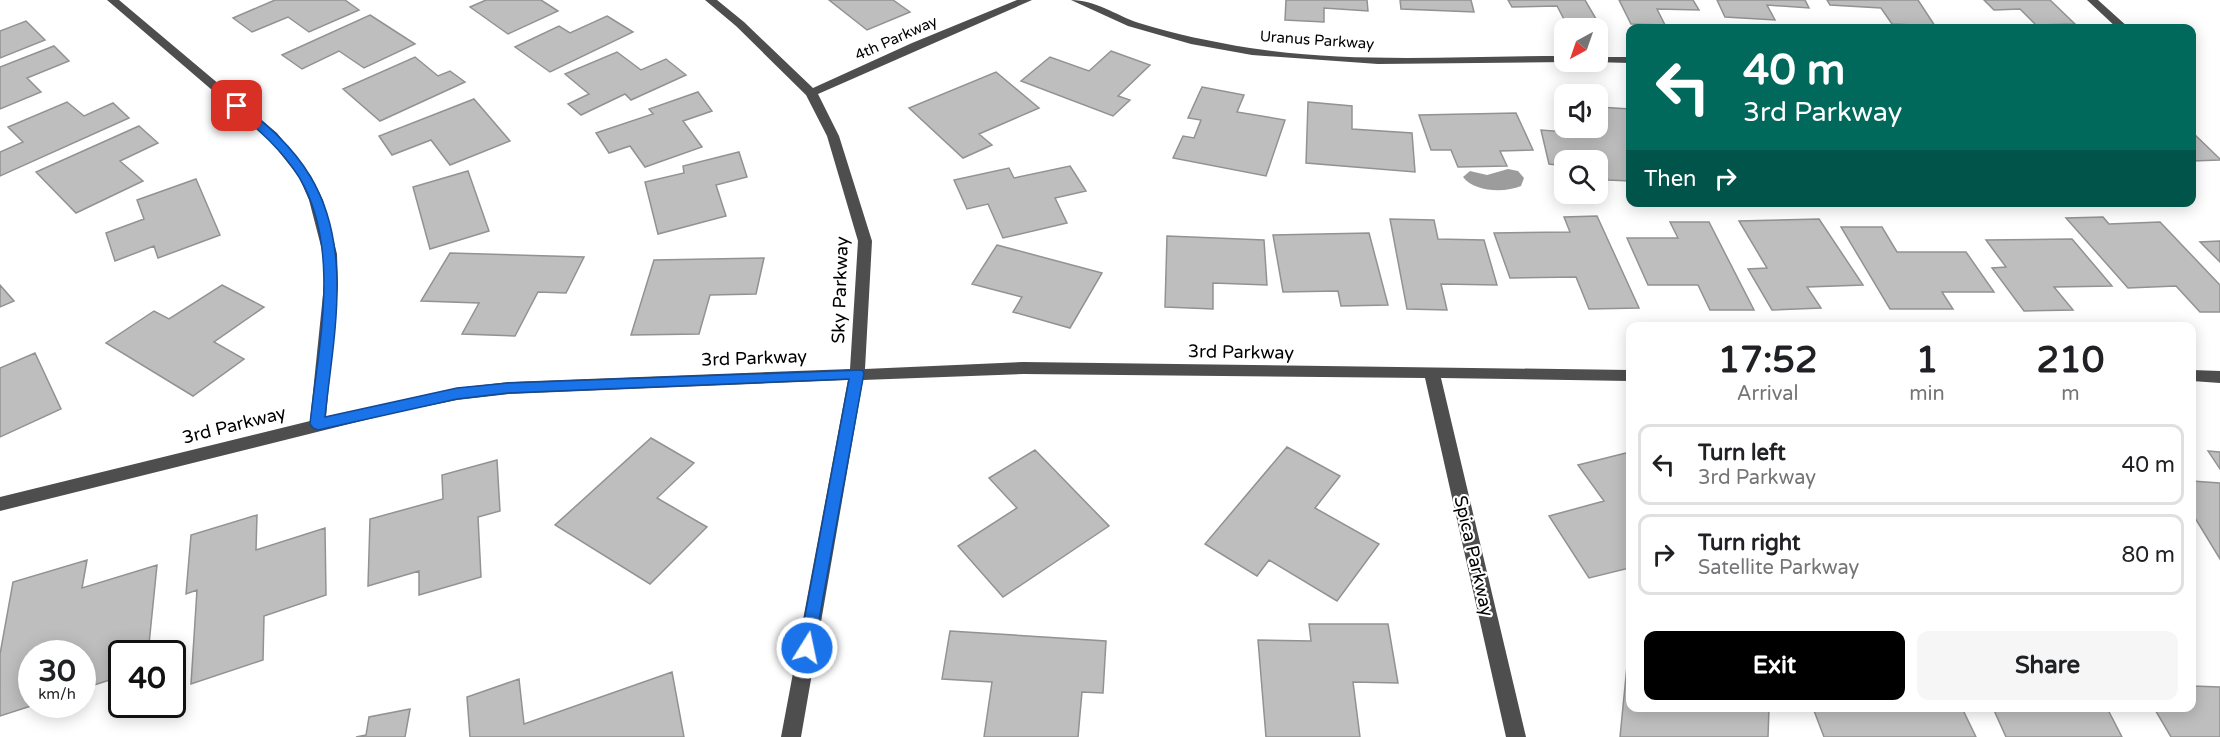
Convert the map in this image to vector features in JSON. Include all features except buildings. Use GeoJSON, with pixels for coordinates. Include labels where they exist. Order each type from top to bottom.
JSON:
{"type":"FeatureCollection","features":[{"type":"Feature","properties":{"kind":"street"},"geometry":{"type":"LineString","coordinates":[[112,0],[273,136],[305,176],[316,200],[330,254],[331,285],[318,424]]}},
{"type":"Feature","properties":{"kind":"street","name":"Sky Parkway"},"geometry":{"type":"LineString","coordinates":[[710,0],[740,24],[811,93],[833,136],[865,240],[857,373],[791,737]]}},
{"type":"Feature","properties":{"kind":"street","name":"4th Parkway"},"geometry":{"type":"LineString","coordinates":[[811,93],[916,45],[1028,0]]}},
{"type":"Feature","properties":{"kind":"street","name":"Uranus Parkway"},"geometry":{"type":"LineString","coordinates":[[1076,0],[1120,18],[1173,35],[1283,55],[1353,58],[1554,59]]}},
{"type":"Feature","properties":{"kind":"street"},"geometry":{"type":"LineString","coordinates":[[2092,0],[2119,24]]}},
{"type":"Feature","properties":{"kind":"street"},"geometry":{"type":"LineString","coordinates":[[1608,60],[1626,60]]}},
{"type":"Feature","properties":{"kind":"street","name":"3rd Parkway"},"geometry":{"type":"LineString","coordinates":[[0,504],[318,424],[457,394],[508,388],[1023,368],[1626,375]]}},
{"type":"Feature","properties":{"kind":"street","name":"Spica Parkway"},"geometry":{"type":"LineString","coordinates":[[1432,374],[1516,737]]}},
{"type":"Feature","properties":{"kind":"street"},"geometry":{"type":"LineString","coordinates":[[2196,376],[2220,376]]}},
{"type":"Feature","properties":{"kind":"shaded area"},"geometry":{"type":"Polygon","coordinates":[[[1508,169],[1518,171],[1524,178],[1521,186],[1507,190],[1490,190],[1474,186],[1463,177],[1470,171],[1487,175],[1508,169]]]}},
{"type":"Feature","properties":{"kind":"route"},"geometry":{"type":"LineString","coordinates":[[237,106],[273,136],[305,176],[316,200],[330,254],[331,285],[318,424],[457,394],[508,388],[857,373],[807,648]]}}]}
